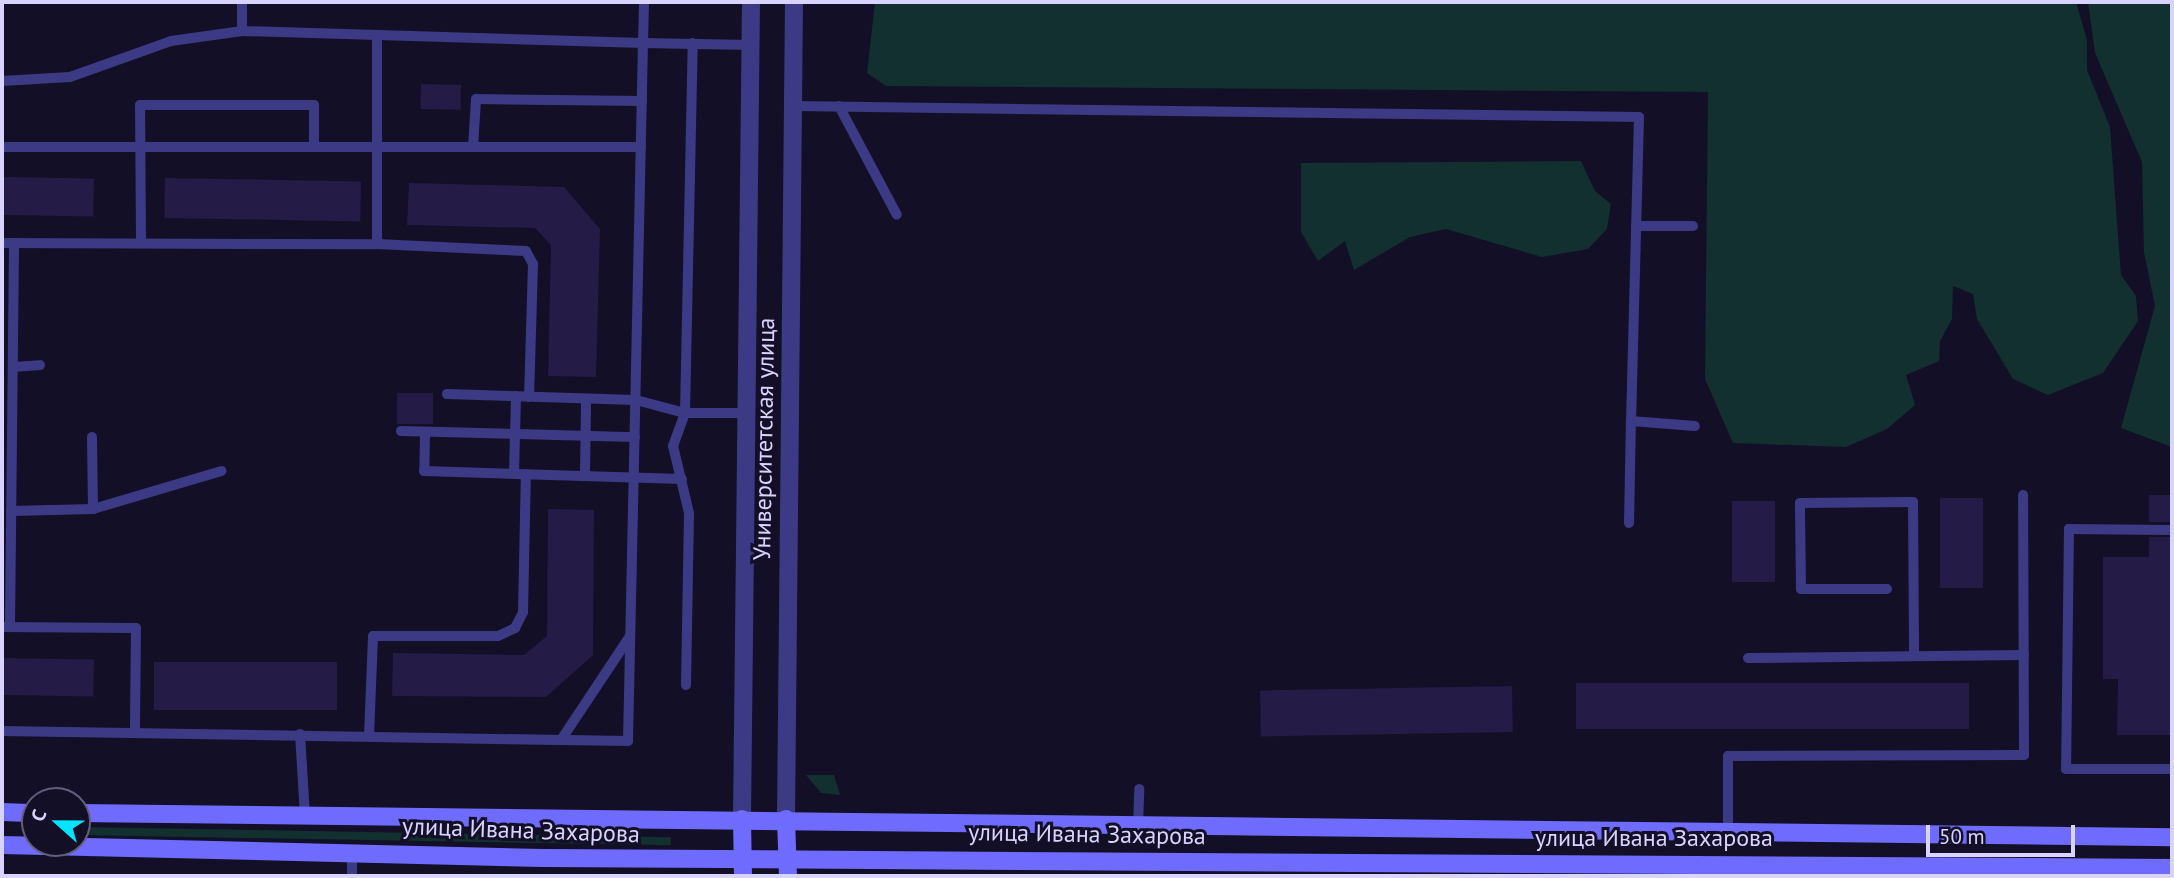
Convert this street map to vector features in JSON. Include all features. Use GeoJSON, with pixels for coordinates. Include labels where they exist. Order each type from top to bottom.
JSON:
{"type":"FeatureCollection","features":[{"type":"Feature","properties":{"kind":"main road"},"geometry":{"type":"LineString","coordinates":[[2,813],[21,813]]}},
{"type":"Feature","properties":{"kind":"main road","name":"улица Ивана Захарова"},"geometry":{"type":"LineString","coordinates":[[91,813],[2172,837]]}},
{"type":"Feature","properties":{"kind":"main road","name":"Университетская улица"},"geometry":{"type":"LineString","coordinates":[[742,819],[743,867]]}},
{"type":"Feature","properties":{"kind":"main road","name":"Университетская улица"},"geometry":{"type":"LineString","coordinates":[[786,819],[788,876]]}},
{"type":"Feature","properties":{"kind":"main road","name":"улица Ивана Захарова"},"geometry":{"type":"LineString","coordinates":[[2,845],[352,850],[743,867],[787,857],[1286,869],[2008,872],[2172,869]]}},
{"type":"Feature","properties":{"kind":"street","name":"Университетская улица"},"geometry":{"type":"LineString","coordinates":[[742,819],[751,2]]}},
{"type":"Feature","properties":{"kind":"street","name":"Университетская улица"},"geometry":{"type":"LineString","coordinates":[[786,819],[794,2]]}},
{"type":"Feature","properties":{"kind":"lane"},"geometry":{"type":"LineString","coordinates":[[242,2],[242,31]]}},
{"type":"Feature","properties":{"kind":"lane"},"geometry":{"type":"LineString","coordinates":[[2,731],[135,731],[628,741],[644,2]]}},
{"type":"Feature","properties":{"kind":"lane"},"geometry":{"type":"LineString","coordinates":[[2,81],[70,77],[171,41],[242,31],[377,37],[751,45]]}},
{"type":"Feature","properties":{"kind":"lane"},"geometry":{"type":"LineString","coordinates":[[377,37],[377,244]]}},
{"type":"Feature","properties":{"kind":"lane"},"geometry":{"type":"LineString","coordinates":[[686,685],[689,513],[673,446],[685,413],[693,43]]}},
{"type":"Feature","properties":{"kind":"lane"},"geometry":{"type":"LineString","coordinates":[[473,147],[476,99],[642,101]]}},
{"type":"Feature","properties":{"kind":"lane"},"geometry":{"type":"LineString","coordinates":[[141,241],[140,105],[314,106],[314,147]]}},
{"type":"Feature","properties":{"kind":"lane"},"geometry":{"type":"LineString","coordinates":[[793,106],[1639,117],[1629,523]]}},
{"type":"Feature","properties":{"kind":"lane"},"geometry":{"type":"LineString","coordinates":[[839,106],[897,215]]}},
{"type":"Feature","properties":{"kind":"lane"},"geometry":{"type":"LineString","coordinates":[[2,147],[641,147]]}},
{"type":"Feature","properties":{"kind":"lane"},"geometry":{"type":"LineString","coordinates":[[1636,226],[1693,226]]}},
{"type":"Feature","properties":{"kind":"lane"},"geometry":{"type":"LineString","coordinates":[[2,243],[141,241],[377,244],[526,251],[533,264],[529,397]]}},
{"type":"Feature","properties":{"kind":"lane"},"geometry":{"type":"LineString","coordinates":[[14,244],[12,511],[6,627],[136,628],[135,731]]}},
{"type":"Feature","properties":{"kind":"lane"},"geometry":{"type":"LineString","coordinates":[[13,366],[40,365]]}},
{"type":"Feature","properties":{"kind":"lane"},"geometry":{"type":"LineString","coordinates":[[447,394],[636,400],[685,413],[748,413]]}},
{"type":"Feature","properties":{"kind":"lane"},"geometry":{"type":"LineString","coordinates":[[514,473],[516,396]]}},
{"type":"Feature","properties":{"kind":"lane"},"geometry":{"type":"LineString","coordinates":[[585,475],[586,399]]}},
{"type":"Feature","properties":{"kind":"lane"},"geometry":{"type":"LineString","coordinates":[[1630,421],[1695,426]]}},
{"type":"Feature","properties":{"kind":"lane"},"geometry":{"type":"LineString","coordinates":[[401,431],[635,437]]}},
{"type":"Feature","properties":{"kind":"lane"},"geometry":{"type":"LineString","coordinates":[[425,432],[424,471],[682,479]]}},
{"type":"Feature","properties":{"kind":"lane"},"geometry":{"type":"LineString","coordinates":[[92,437],[93,509]]}},
{"type":"Feature","properties":{"kind":"lane"},"geometry":{"type":"LineString","coordinates":[[12,511],[93,509],[221,471]]}},
{"type":"Feature","properties":{"kind":"lane"},"geometry":{"type":"LineString","coordinates":[[369,736],[373,636],[498,636],[515,628],[523,612],[526,474]]}},
{"type":"Feature","properties":{"kind":"lane"},"geometry":{"type":"LineString","coordinates":[[1728,832],[1728,756],[2024,755],[2023,495]]}},
{"type":"Feature","properties":{"kind":"lane"},"geometry":{"type":"LineString","coordinates":[[1887,589],[1801,589],[1800,503],[1913,502],[1914,655]]}},
{"type":"Feature","properties":{"kind":"lane"},"geometry":{"type":"LineString","coordinates":[[2172,530],[2068,529],[2066,769],[2172,769]]}},
{"type":"Feature","properties":{"kind":"lane"},"geometry":{"type":"LineString","coordinates":[[561,740],[631,635]]}},
{"type":"Feature","properties":{"kind":"lane"},"geometry":{"type":"LineString","coordinates":[[1748,658],[2024,654]]}},
{"type":"Feature","properties":{"kind":"lane"},"geometry":{"type":"LineString","coordinates":[[300,734],[305,815]]}},
{"type":"Feature","properties":{"kind":"lane"},"geometry":{"type":"LineString","coordinates":[[1138,827],[1139,789]]}},
{"type":"Feature","properties":{"kind":"lane"},"geometry":{"type":"LineString","coordinates":[[352,850],[352,876]]}},
{"type":"Feature","properties":{"kind":"green space"},"geometry":{"type":"Polygon","coordinates":[[[875,2],[2076,2],[2087,40],[2087,70],[2110,127],[2121,275],[2136,296],[2138,321],[2103,373],[2048,395],[2013,379],[1977,319],[1973,294],[1953,286],[1952,319],[1940,341],[1939,361],[1906,375],[1915,405],[1887,429],[1846,447],[1733,443],[1705,379],[1708,92],[886,86],[867,73],[875,2]]]}},
{"type":"Feature","properties":{"kind":"green space"},"geometry":{"type":"Polygon","coordinates":[[[2088,2],[2172,2],[2172,447],[2121,428],[2155,306],[2144,252],[2142,162],[2095,53],[2088,2]]]}},
{"type":"Feature","properties":{"kind":"green space"},"geometry":{"type":"Polygon","coordinates":[[[1581,161],[1595,191],[1611,204],[1607,229],[1588,249],[1542,257],[1446,229],[1410,237],[1354,270],[1345,241],[1318,261],[1301,232],[1301,163],[1581,161]]]}},
{"type":"Feature","properties":{"kind":"green space"},"geometry":{"type":"Polygon","coordinates":[[[806,775],[834,775],[840,795],[821,793],[806,775]]]}},
{"type":"Feature","properties":{"kind":"green space"},"geometry":{"type":"Polygon","coordinates":[[[91,827],[671,837],[671,845],[91,835],[91,827]]]}},
{"type":"Feature","properties":{"kind":"building"},"geometry":{"type":"Polygon","coordinates":[[[421,84],[461,85],[461,110],[421,109],[421,84]]]}},
{"type":"Feature","properties":{"kind":"building"},"geometry":{"type":"Polygon","coordinates":[[[2,177],[94,179],[93,217],[2,215],[2,177]]]}},
{"type":"Feature","properties":{"kind":"building"},"geometry":{"type":"Polygon","coordinates":[[[165,178],[361,181],[360,221],[164,218],[165,178]]]}},
{"type":"Feature","properties":{"kind":"building"},"geometry":{"type":"Polygon","coordinates":[[[409,183],[564,187],[600,229],[596,377],[548,376],[551,245],[535,228],[407,225],[409,183]]]}},
{"type":"Feature","properties":{"kind":"building"},"geometry":{"type":"Polygon","coordinates":[[[397,393],[433,393],[433,424],[397,424],[397,393]]]}},
{"type":"Feature","properties":{"kind":"building"},"geometry":{"type":"Polygon","coordinates":[[[2149,495],[2172,495],[2172,522],[2149,522],[2149,495]]]}},
{"type":"Feature","properties":{"kind":"building"},"geometry":{"type":"Polygon","coordinates":[[[1940,498],[1983,498],[1983,588],[1940,588],[1940,498]]]}},
{"type":"Feature","properties":{"kind":"building"},"geometry":{"type":"Polygon","coordinates":[[[1732,501],[1775,501],[1775,582],[1732,582],[1732,501]]]}},
{"type":"Feature","properties":{"kind":"building"},"geometry":{"type":"Polygon","coordinates":[[[548,509],[594,510],[593,655],[546,697],[392,696],[393,653],[524,655],[547,636],[548,509]]]}},
{"type":"Feature","properties":{"kind":"building"},"geometry":{"type":"Polygon","coordinates":[[[2149,537],[2172,537],[2172,735],[2117,735],[2118,679],[2103,679],[2103,557],[2149,557],[2149,537]]]}},
{"type":"Feature","properties":{"kind":"building"},"geometry":{"type":"Polygon","coordinates":[[[2,658],[94,660],[93,697],[2,695],[2,658]]]}},
{"type":"Feature","properties":{"kind":"building"},"geometry":{"type":"Polygon","coordinates":[[[154,662],[337,662],[337,710],[154,710],[154,662]]]}},
{"type":"Feature","properties":{"kind":"building"},"geometry":{"type":"Polygon","coordinates":[[[1576,683],[1969,683],[1969,729],[1576,729],[1576,683]]]}},
{"type":"Feature","properties":{"kind":"building"},"geometry":{"type":"Polygon","coordinates":[[[1512,686],[1513,732],[1261,736],[1260,690],[1512,686]]]}}]}
